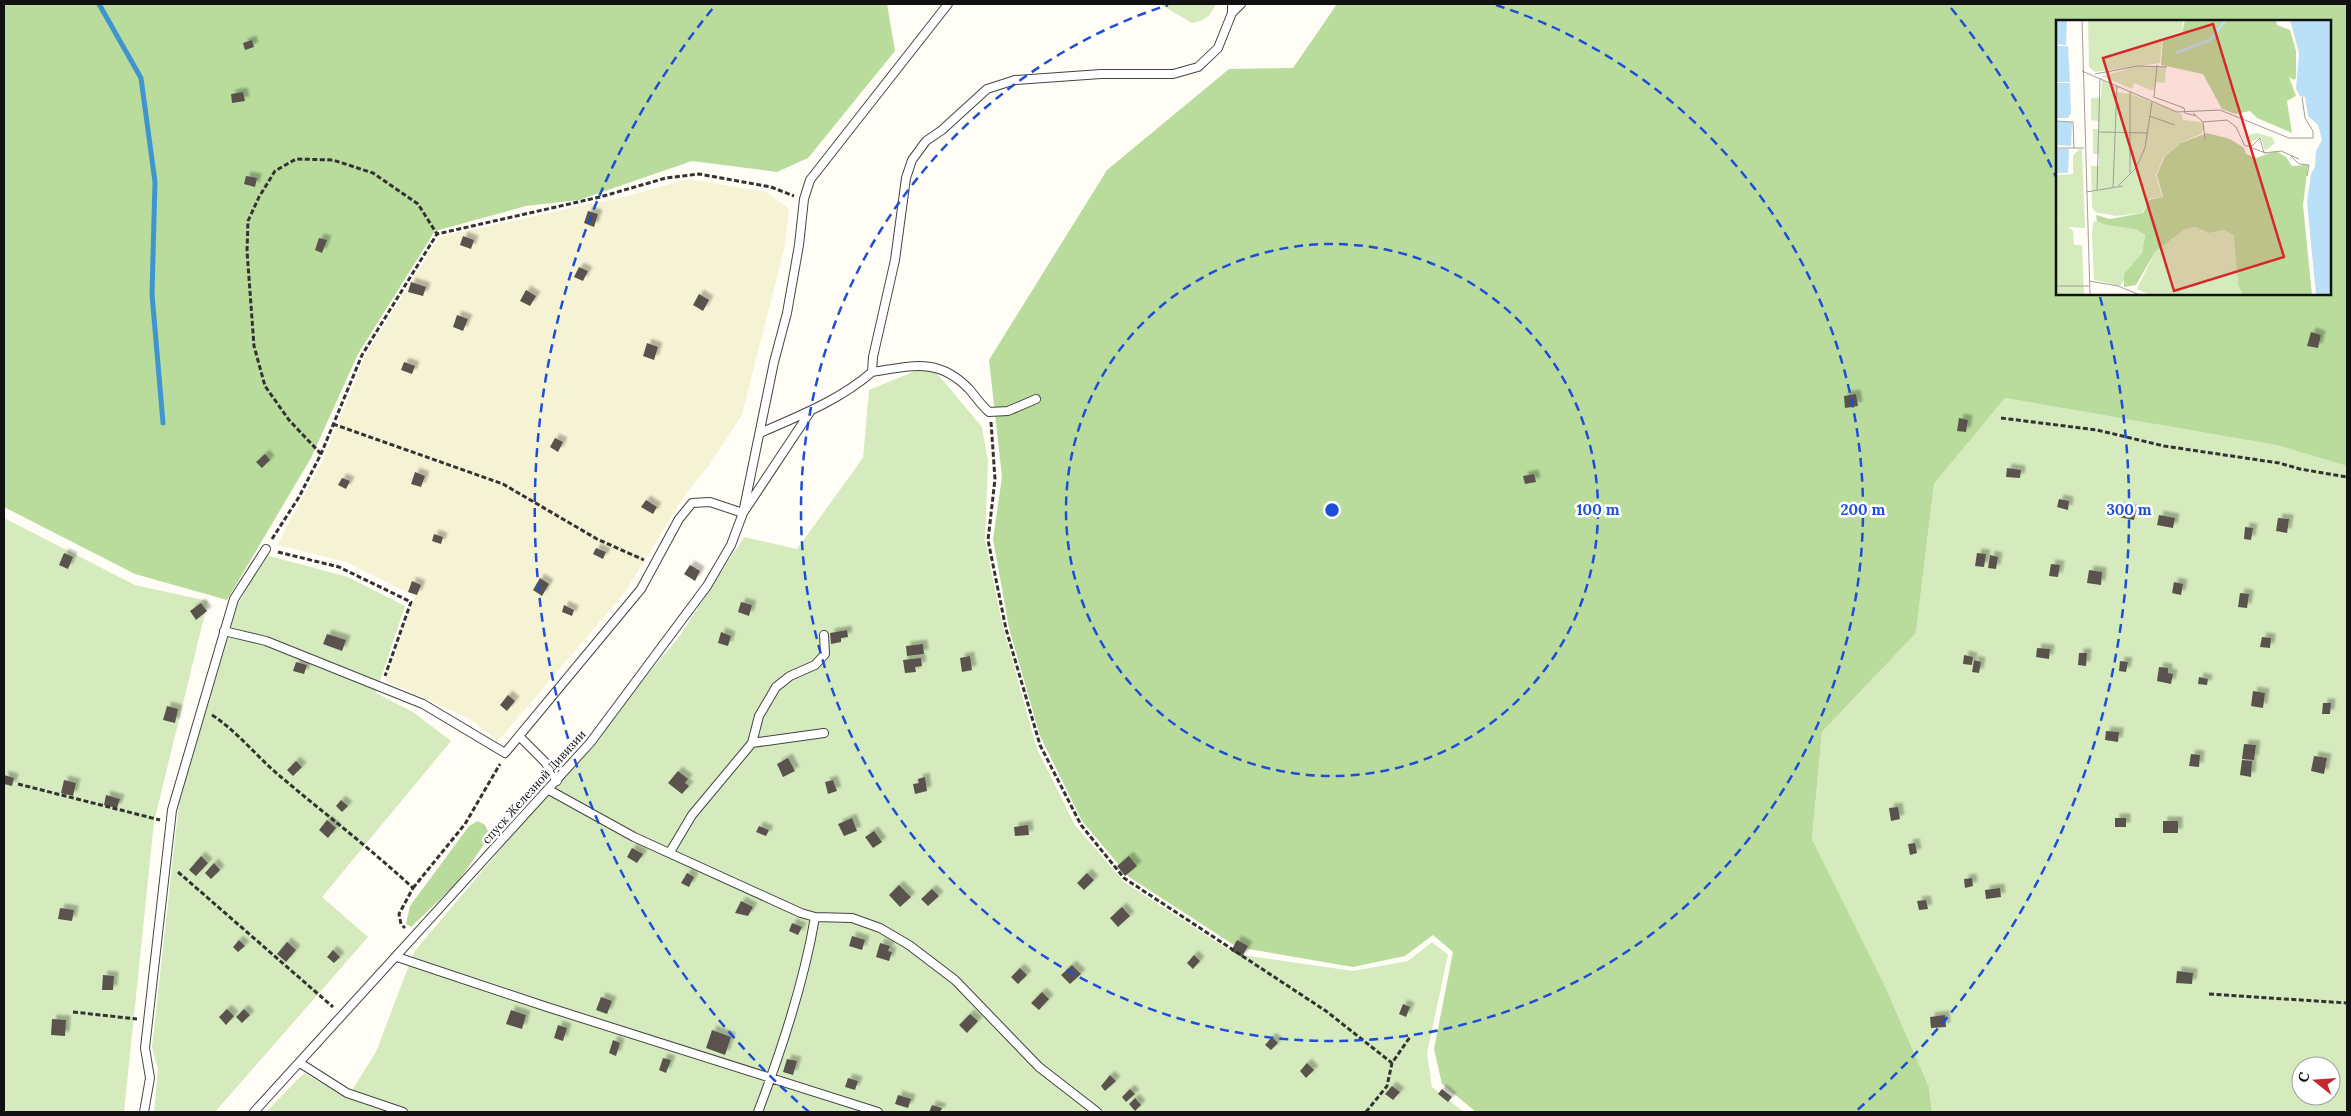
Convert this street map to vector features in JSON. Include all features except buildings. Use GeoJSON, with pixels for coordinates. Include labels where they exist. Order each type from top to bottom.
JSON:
{"type":"FeatureCollection","features":[{"type":"Feature","properties":{"kind":"lane","name":"спуск Железной Дивизии"},"geometry":{"type":"LineString","coordinates":[[254,1112],[557,781],[590,742],[708,586],[730,545],[743,513],[799,245],[804,199],[810,180],[948,4]]}},
{"type":"Feature","properties":{"kind":"lane"},"geometry":{"type":"LineString","coordinates":[[872,372],[873,357],[895,260],[906,178],[912,160],[926,141],[942,130],[987,90],[1015,80],[1101,74],[1173,74],[1198,67],[1218,48],[1232,13],[1232,4]]}},
{"type":"Feature","properties":{"kind":"lane"},"geometry":{"type":"LineString","coordinates":[[1232,13],[1241,4]]}},
{"type":"Feature","properties":{"kind":"lane"},"geometry":{"type":"LineString","coordinates":[[760,433],[810,412],[856,386],[872,372],[916,366],[940,368],[953,375],[989,412],[1008,411],[1036,399]]}},
{"type":"Feature","properties":{"kind":"lane"},"geometry":{"type":"LineString","coordinates":[[224,631],[266,641],[422,704],[505,753],[640,589],[679,519],[692,503],[710,502],[743,513],[810,412]]}},
{"type":"Feature","properties":{"kind":"lane"},"geometry":{"type":"LineString","coordinates":[[144,1112],[150,1078],[145,1048],[172,810],[234,599],[266,548]]}},
{"type":"Feature","properties":{"kind":"lane"},"geometry":{"type":"LineString","coordinates":[[670,852],[692,815],[752,743],[759,716],[776,687],[790,676],[815,665],[825,654],[824,635]]}},
{"type":"Feature","properties":{"kind":"lane"},"geometry":{"type":"LineString","coordinates":[[752,743],[824,733]]}},
{"type":"Feature","properties":{"kind":"lane"},"geometry":{"type":"LineString","coordinates":[[520,737],[545,762],[557,781]]}},
{"type":"Feature","properties":{"kind":"lane"},"geometry":{"type":"LineString","coordinates":[[549,790],[634,838],[670,852],[801,913],[815,917],[852,918],[880,928],[909,945],[955,980],[1039,1067],[1097,1112]]}},
{"type":"Feature","properties":{"kind":"lane"},"geometry":{"type":"LineString","coordinates":[[758,1112],[809,955],[815,917]]}},
{"type":"Feature","properties":{"kind":"lane"},"geometry":{"type":"LineString","coordinates":[[396,957],[770,1079],[878,1112]]}},
{"type":"Feature","properties":{"kind":"lane"},"geometry":{"type":"LineString","coordinates":[[300,1063],[347,1093],[403,1112]]}},
{"type":"Feature","properties":{"kind":"path"},"geometry":{"type":"LineString","coordinates":[[321,454],[289,420],[265,386],[254,346],[247,244],[248,221],[260,197],[275,171],[296,159],[333,160],[373,173],[418,204],[437,234]]}},
{"type":"Feature","properties":{"kind":"path"},"geometry":{"type":"LineString","coordinates":[[381,687],[410,602],[339,567],[266,548],[299,497],[321,454],[362,355],[437,234],[600,197],[666,178],[699,174],[771,187],[804,199]]}},
{"type":"Feature","properties":{"kind":"path"},"geometry":{"type":"LineString","coordinates":[[989,412],[995,479],[988,540],[1006,629],[1040,745],[1081,825],[1124,878],[1326,1012],[1392,1062]]}},
{"type":"Feature","properties":{"kind":"path"},"geometry":{"type":"LineString","coordinates":[[2001,418],[2097,430],[2164,446],[2279,463],[2300,469],[2347,477]]}},
{"type":"Feature","properties":{"kind":"path"},"geometry":{"type":"LineString","coordinates":[[333,424],[503,484],[597,539],[654,565]]}},
{"type":"Feature","properties":{"kind":"path"},"geometry":{"type":"LineString","coordinates":[[202,708],[224,723],[279,776],[376,853],[413,888]]}},
{"type":"Feature","properties":{"kind":"path"},"geometry":{"type":"LineString","coordinates":[[415,936],[401,924],[399,914],[413,888],[465,824],[505,753]]}},
{"type":"Feature","properties":{"kind":"path"},"geometry":{"type":"LineString","coordinates":[[18,784],[171,823]]}},
{"type":"Feature","properties":{"kind":"path"},"geometry":{"type":"LineString","coordinates":[[166,862],[343,1016]]}},
{"type":"Feature","properties":{"kind":"path"},"geometry":{"type":"LineString","coordinates":[[2210,994],[2347,1003]]}},
{"type":"Feature","properties":{"kind":"path"},"geometry":{"type":"LineString","coordinates":[[73,1012],[148,1021]]}},
{"type":"Feature","properties":{"kind":"path"},"geometry":{"type":"LineString","coordinates":[[1366,1112],[1386,1086],[1392,1062],[1410,1037]]}},
{"type":"Feature","properties":{"kind":"shaded area"},"geometry":{"type":"Polygon","coordinates":[[[689,179],[766,192],[789,209],[785,245],[742,415],[710,464],[684,496],[625,592],[498,741],[470,719],[386,681],[415,596],[346,562],[277,545],[323,460],[365,356],[439,237],[627,196],[689,179]]]}},
{"type":"Feature","properties":{"kind":"green space"},"geometry":{"type":"Polygon","coordinates":[[[4,4],[887,4],[895,51],[808,158],[777,172],[692,161],[579,200],[526,206],[435,231],[358,354],[311,458],[227,600],[135,574],[4,507],[4,4]]]}},
{"type":"Feature","properties":{"kind":"green space"},"geometry":{"type":"Polygon","coordinates":[[[1160,4],[1215,4],[1212,12],[1207,17],[1192,23],[1160,4]]]}},
{"type":"Feature","properties":{"kind":"green space"},"geometry":{"type":"Polygon","coordinates":[[[1337,4],[2347,4],[2347,466],[2276,445],[2005,398],[1934,484],[1916,633],[1822,732],[1812,839],[1884,984],[1929,1087],[1932,1112],[1476,1112],[1442,1084],[1434,1049],[1453,952],[1433,935],[1405,956],[1353,967],[1237,947],[1129,877],[1082,821],[1040,736],[1009,628],[993,539],[1002,477],[989,360],[1107,170],[1229,69],[1293,68],[1337,4]]]}},
{"type":"Feature","properties":{"kind":"green space"},"geometry":{"type":"Polygon","coordinates":[[[930,365],[982,427],[988,461],[985,540],[1002,623],[1037,749],[1075,825],[1124,882],[1235,954],[1353,971],[1408,961],[1432,942],[1448,955],[1427,1053],[1432,1087],[1464,1112],[266,1112],[304,1073],[347,1098],[376,1052],[414,952],[679,637],[744,537],[797,549],[863,458],[869,390],[930,365]]]}},
{"type":"Feature","properties":{"kind":"green space"},"geometry":{"type":"Polygon","coordinates":[[[2005,398],[2276,445],[2347,466],[2347,1112],[1932,1112],[1929,1087],[1884,984],[1812,839],[1822,732],[1916,633],[1934,484],[2005,398]]]}},
{"type":"Feature","properties":{"kind":"green space"},"geometry":{"type":"Polygon","coordinates":[[[4,518],[135,585],[208,601],[154,822],[124,1112],[4,1112],[4,518]]]}},
{"type":"Feature","properties":{"kind":"green space"},"geometry":{"type":"Polygon","coordinates":[[[266,555],[348,577],[405,606],[376,693],[413,712],[451,741],[322,897],[368,937],[215,1112],[154,1112],[158,1069],[152,1047],[179,803],[238,604],[266,555]]]}},
{"type":"Feature","properties":{"kind":"green space"},"geometry":{"type":"Polygon","coordinates":[[[478,821],[485,825],[490,836],[457,883],[411,927],[406,924],[410,906],[469,826],[478,821]]]}},
{"type":"Feature","properties":{"kind":"waterway"},"geometry":{"type":"LineString","coordinates":[[99,4],[141,78],[155,182],[152,294],[163,423]]}}]}
